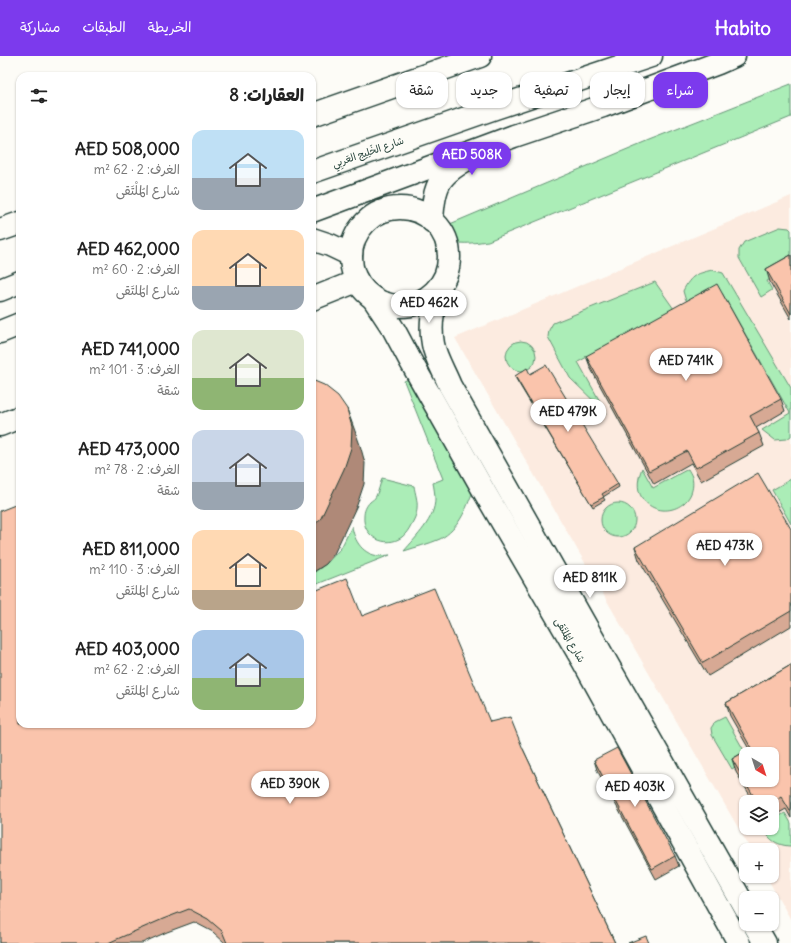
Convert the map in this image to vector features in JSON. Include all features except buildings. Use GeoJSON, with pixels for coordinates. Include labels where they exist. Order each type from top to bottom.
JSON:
{"type":"FeatureCollection","features":[{"type":"Feature","properties":{"kind":"main road"},"geometry":{"type":"LineString","coordinates":[[316,114],[480,56]]}},
{"type":"Feature","properties":{"kind":"main road","name":"شارع الخَلِيج العَربِي"},"geometry":{"type":"LineString","coordinates":[[316,171],[488,110],[651,56]]}},
{"type":"Feature","properties":{"kind":"main road"},"geometry":{"type":"LineString","coordinates":[[316,209],[514,136],[610,103],[734,56]]}},
{"type":"Feature","properties":{"kind":"main road"},"geometry":{"type":"LineString","coordinates":[[432,221],[435,194],[438,184],[444,176],[461,162],[514,136]]}},
{"type":"Feature","properties":{"kind":"main road"},"geometry":{"type":"LineString","coordinates":[[404,208],[419,212],[432,221],[440,230],[447,243],[449,258],[446,272],[440,286],[430,296],[418,303],[405,306],[391,306],[382,303],[366,293],[357,282],[351,264],[350,255],[354,240],[362,226],[374,216],[388,210],[404,208]]}},
{"type":"Feature","properties":{"kind":"main road"},"geometry":{"type":"LineString","coordinates":[[0,230],[16,224]]}},
{"type":"Feature","properties":{"kind":"main road"},"geometry":{"type":"LineString","coordinates":[[316,240],[330,245],[350,255]]}},
{"type":"Feature","properties":{"kind":"main road"},"geometry":{"type":"LineString","coordinates":[[316,297],[357,282]]}},
{"type":"Feature","properties":{"kind":"main road"},"geometry":{"type":"LineString","coordinates":[[0,290],[16,284]]}},
{"type":"Feature","properties":{"kind":"main road","name":"شارع المُلتَقى"},"geometry":{"type":"LineString","coordinates":[[440,286],[434,308],[431,331],[433,345],[450,386],[739,897]]}},
{"type":"Feature","properties":{"kind":"main road","name":"شارع المُلتَقى"},"geometry":{"type":"LineString","coordinates":[[373,298],[389,322],[484,491],[582,660],[739,943]]}},
{"type":"Feature","properties":{"kind":"main road"},"geometry":{"type":"LineString","coordinates":[[0,332],[16,326]]}},
{"type":"Feature","properties":{"kind":"main road"},"geometry":{"type":"LineString","coordinates":[[402,346],[403,340],[408,335],[412,334],[418,337],[450,386]]}},
{"type":"Feature","properties":{"kind":"main road"},"geometry":{"type":"LineString","coordinates":[[0,425],[16,419]]}},
{"type":"Feature","properties":{"kind":"main road"},"geometry":{"type":"LineString","coordinates":[[758,931],[765,943]]}},
{"type":"Feature","properties":{"kind":"shaded area"},"geometry":{"type":"Polygon","coordinates":[[[791,196],[791,920],[779,899],[779,891],[775,891],[770,883],[779,883],[779,843],[747,843],[742,835],[779,835],[779,795],[739,795],[739,829],[455,338],[791,196]]]}},
{"type":"Feature","properties":{"kind":"green space"},"geometry":{"type":"Polygon","coordinates":[[[791,84],[791,117],[488,241],[459,243],[454,242],[447,235],[447,229],[450,224],[649,140],[791,84]]]}},
{"type":"Feature","properties":{"kind":"green space"},"geometry":{"type":"Polygon","coordinates":[[[780,227],[789,228],[791,230],[791,267],[767,281],[772,290],[761,297],[739,258],[739,250],[744,242],[780,227]]]}},
{"type":"Feature","properties":{"kind":"green space"},"geometry":{"type":"Polygon","coordinates":[[[712,270],[723,273],[791,388],[791,436],[787,439],[775,440],[762,430],[790,413],[722,293],[692,310],[685,298],[683,291],[691,278],[698,274],[712,270]]]}},
{"type":"Feature","properties":{"kind":"green space"},"geometry":{"type":"Polygon","coordinates":[[[655,282],[674,309],[578,362],[607,414],[570,378],[548,337],[549,330],[553,323],[655,282]]]}},
{"type":"Feature","properties":{"kind":"green space"},"geometry":{"type":"Polygon","coordinates":[[[521,341],[532,345],[536,356],[532,367],[521,371],[510,367],[506,356],[510,345],[521,341]]]}},
{"type":"Feature","properties":{"kind":"green space"},"geometry":{"type":"Polygon","coordinates":[[[411,378],[473,491],[461,518],[447,535],[436,541],[404,551],[419,534],[432,514],[435,497],[433,483],[443,479],[404,381],[411,378]]]}},
{"type":"Feature","properties":{"kind":"green space"},"geometry":{"type":"Polygon","coordinates":[[[642,468],[653,488],[688,469],[692,477],[693,487],[690,496],[684,503],[676,508],[668,510],[658,509],[650,505],[642,498],[638,487],[642,468]]]}},
{"type":"Feature","properties":{"kind":"green space"},"geometry":{"type":"Polygon","coordinates":[[[382,478],[414,486],[417,503],[416,515],[407,531],[402,537],[389,542],[376,539],[367,530],[364,523],[364,514],[366,509],[376,497],[382,478]]]}},
{"type":"Feature","properties":{"kind":"green space"},"geometry":{"type":"Polygon","coordinates":[[[791,479],[791,524],[772,490],[791,479]]]}},
{"type":"Feature","properties":{"kind":"green space"},"geometry":{"type":"Polygon","coordinates":[[[621,503],[628,505],[633,510],[635,520],[633,530],[628,535],[615,537],[608,535],[603,530],[601,517],[603,510],[608,505],[621,503]]]}},
{"type":"Feature","properties":{"kind":"green space"},"geometry":{"type":"Polygon","coordinates":[[[352,526],[357,542],[364,550],[374,555],[390,555],[316,584],[316,571],[326,564],[341,548],[352,526]]]}},
{"type":"Feature","properties":{"kind":"green space"},"geometry":{"type":"Polygon","coordinates":[[[725,717],[742,747],[739,747],[739,764],[732,769],[712,735],[711,728],[715,722],[725,717]]]}},
{"type":"Feature","properties":{"kind":"green space"},"geometry":{"type":"Polygon","coordinates":[[[785,813],[791,823],[791,846],[782,845],[773,841],[767,835],[779,835],[779,816],[785,813]]]}}]}
